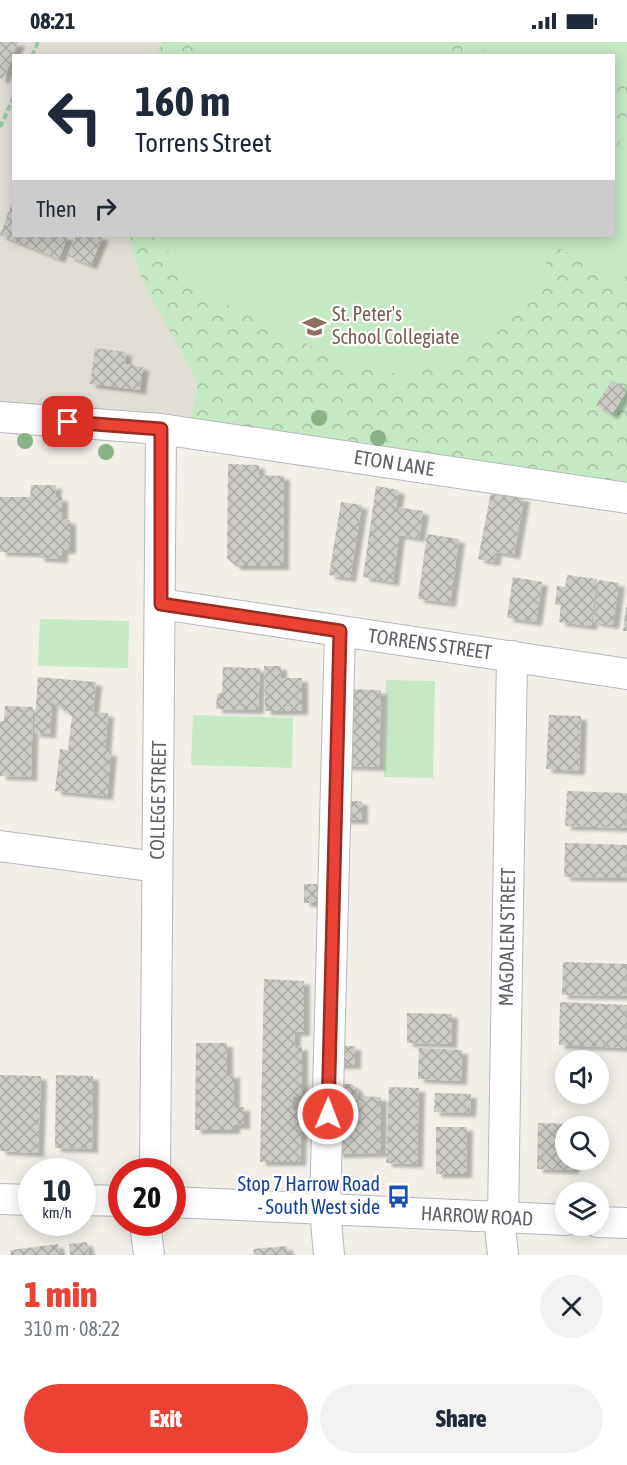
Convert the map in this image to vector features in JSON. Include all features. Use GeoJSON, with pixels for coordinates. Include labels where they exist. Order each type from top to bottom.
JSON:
{"type":"FeatureCollection","features":[{"type":"Feature","properties":{"kind":"street","name":"ETON LANE"},"geometry":{"type":"LineString","coordinates":[[0,417],[161,429],[627,498]]}},
{"type":"Feature","properties":{"kind":"street","name":"COLLEGE STREET"},"geometry":{"type":"LineString","coordinates":[[155,1158],[161,429]]}},
{"type":"Feature","properties":{"kind":"street","name":"TORRENS STREET"},"geometry":{"type":"LineString","coordinates":[[161,604],[627,674]]}},
{"type":"Feature","properties":{"kind":"street"},"geometry":{"type":"LineString","coordinates":[[329,1255],[325,1209],[340,631]]}},
{"type":"Feature","properties":{"kind":"street","name":"MAGDALEN STREET"},"geometry":{"type":"LineString","coordinates":[[503,1255],[501,1217],[512,656]]}},
{"type":"Feature","properties":{"kind":"street"},"geometry":{"type":"LineString","coordinates":[[0,846],[157,867]]}},
{"type":"Feature","properties":{"kind":"street"},"geometry":{"type":"LineString","coordinates":[[0,1199],[18,1200]]}},
{"type":"Feature","properties":{"kind":"street","name":"HARROW ROAD"},"geometry":{"type":"LineString","coordinates":[[186,1203],[555,1219]]}},
{"type":"Feature","properties":{"kind":"street"},"geometry":{"type":"LineString","coordinates":[[609,1222],[627,1223]]}},
{"type":"Feature","properties":{"kind":"street"},"geometry":{"type":"LineString","coordinates":[[146,1236],[148,1255]]}},
{"type":"Feature","properties":{"kind":"path"},"geometry":{"type":"LineString","coordinates":[[0,127],[12,101]]}},
{"type":"Feature","properties":{"kind":"shaded area","name":"St. Peter's School Collegiate"},"geometry":{"type":"Polygon","coordinates":[[[0,42],[627,42],[627,498],[0,417],[0,42]]]}},
{"type":"Feature","properties":{"kind":"green space","name":"St. Peter's School Collegiate"},"geometry":{"type":"Polygon","coordinates":[[[162,42],[627,42],[627,498],[188,432],[198,383],[143,282],[128,237],[615,237],[615,54],[157,54],[162,42]]]}},
{"type":"Feature","properties":{"kind":"green space"},"geometry":{"type":"Polygon","coordinates":[[[202,42],[425,42],[452,54],[189,54],[202,42]]]}},
{"type":"Feature","properties":{"kind":"green space"},"geometry":{"type":"Polygon","coordinates":[[[465,42],[627,42],[627,72],[615,73],[615,54],[493,54],[465,42]]]}},
{"type":"Feature","properties":{"kind":"green space"},"geometry":{"type":"Polygon","coordinates":[[[627,129],[627,272],[621,283],[559,248],[566,237],[615,237],[615,151],[627,129]]]}},
{"type":"Feature","properties":{"kind":"green space"},"geometry":{"type":"Polygon","coordinates":[[[160,237],[554,237],[552,252],[534,289],[502,329],[464,356],[403,375],[346,363],[217,300],[178,269],[160,237]]]}},
{"type":"Feature","properties":{"kind":"green space"},"geometry":{"type":"Polygon","coordinates":[[[40,619],[129,621],[128,668],[38,666],[40,619]]]}},
{"type":"Feature","properties":{"kind":"green space"},"geometry":{"type":"Polygon","coordinates":[[[386,680],[435,681],[433,778],[384,777],[386,680]]]}},
{"type":"Feature","properties":{"kind":"green space"},"geometry":{"type":"Polygon","coordinates":[[[193,715],[293,718],[292,768],[191,765],[193,715]]]}},
{"type":"Feature","properties":{"kind":"building"},"geometry":{"type":"Polygon","coordinates":[[[0,42],[19,42],[3,80],[0,78],[0,42]]]}},
{"type":"Feature","properties":{"kind":"building"},"geometry":{"type":"Polygon","coordinates":[[[12,203],[12,237],[68,237],[59,259],[0,235],[12,203]]]}},
{"type":"Feature","properties":{"kind":"building"},"geometry":{"type":"Polygon","coordinates":[[[76,237],[103,237],[91,265],[68,256],[76,237]]]}},
{"type":"Feature","properties":{"kind":"building"},"geometry":{"type":"Polygon","coordinates":[[[95,348],[126,352],[125,364],[143,367],[140,390],[90,384],[95,348]]]}},
{"type":"Feature","properties":{"kind":"building"},"geometry":{"type":"Polygon","coordinates":[[[612,380],[627,390],[612,415],[596,405],[612,380]]]}},
{"type":"Feature","properties":{"kind":"building"},"geometry":{"type":"Polygon","coordinates":[[[228,464],[259,465],[259,475],[284,476],[283,566],[236,566],[227,558],[228,464]]]}},
{"type":"Feature","properties":{"kind":"building"},"geometry":{"type":"Polygon","coordinates":[[[31,485],[56,485],[55,497],[62,497],[62,519],[70,520],[70,550],[62,550],[62,559],[39,558],[38,553],[0,552],[0,497],[30,497],[31,485]]]}},
{"type":"Feature","properties":{"kind":"building"},"geometry":{"type":"Polygon","coordinates":[[[376,486],[399,490],[396,507],[423,511],[419,538],[399,535],[393,582],[363,577],[376,486]]]}},
{"type":"Feature","properties":{"kind":"building"},"geometry":{"type":"Polygon","coordinates":[[[491,492],[524,498],[514,555],[496,552],[494,562],[478,559],[491,492]]]}},
{"type":"Feature","properties":{"kind":"building"},"geometry":{"type":"Polygon","coordinates":[[[341,502],[362,505],[350,578],[329,575],[341,502]]]}},
{"type":"Feature","properties":{"kind":"building"},"geometry":{"type":"Polygon","coordinates":[[[427,534],[459,539],[450,603],[418,599],[427,534]]]}},
{"type":"Feature","properties":{"kind":"building"},"geometry":{"type":"Polygon","coordinates":[[[567,575],[597,579],[591,626],[559,622],[561,605],[555,605],[557,586],[565,587],[567,575]]]}},
{"type":"Feature","properties":{"kind":"building"},"geometry":{"type":"Polygon","coordinates":[[[513,577],[542,582],[536,622],[507,618],[513,577]]]}},
{"type":"Feature","properties":{"kind":"building"},"geometry":{"type":"Polygon","coordinates":[[[599,580],[619,583],[613,625],[593,622],[599,580]]]}},
{"type":"Feature","properties":{"kind":"building"},"geometry":{"type":"Polygon","coordinates":[[[626,607],[627,631],[623,631],[626,607]]]}},
{"type":"Feature","properties":{"kind":"building"},"geometry":{"type":"Polygon","coordinates":[[[264,666],[281,666],[281,678],[302,678],[302,711],[265,711],[264,666]]]}},
{"type":"Feature","properties":{"kind":"building"},"geometry":{"type":"Polygon","coordinates":[[[223,667],[260,668],[258,710],[216,709],[217,695],[222,692],[223,667]]]}},
{"type":"Feature","properties":{"kind":"building"},"geometry":{"type":"Polygon","coordinates":[[[38,677],[96,682],[93,712],[108,713],[105,752],[111,752],[107,796],[55,791],[60,749],[68,750],[72,716],[52,702],[50,734],[34,733],[38,677]]]}},
{"type":"Feature","properties":{"kind":"building"},"geometry":{"type":"Polygon","coordinates":[[[344,689],[381,690],[379,767],[342,766],[344,689]]]}},
{"type":"Feature","properties":{"kind":"building"},"geometry":{"type":"Polygon","coordinates":[[[5,706],[33,707],[31,777],[0,776],[0,721],[4,721],[5,706]]]}},
{"type":"Feature","properties":{"kind":"building"},"geometry":{"type":"Polygon","coordinates":[[[549,715],[581,716],[579,771],[546,769],[549,715]]]}},
{"type":"Feature","properties":{"kind":"building"},"geometry":{"type":"Polygon","coordinates":[[[567,791],[627,793],[627,828],[565,826],[567,791]]]}},
{"type":"Feature","properties":{"kind":"building"},"geometry":{"type":"Polygon","coordinates":[[[343,801],[362,801],[362,820],[343,820],[343,801]]]}},
{"type":"Feature","properties":{"kind":"building"},"geometry":{"type":"Polygon","coordinates":[[[565,843],[627,845],[627,878],[564,877],[565,843]]]}},
{"type":"Feature","properties":{"kind":"building"},"geometry":{"type":"Polygon","coordinates":[[[304,884],[323,884],[323,903],[304,903],[304,884]]]}},
{"type":"Feature","properties":{"kind":"building"},"geometry":{"type":"Polygon","coordinates":[[[563,962],[627,964],[627,996],[562,995],[563,962]]]}},
{"type":"Feature","properties":{"kind":"building"},"geometry":{"type":"Polygon","coordinates":[[[264,979],[304,981],[304,1032],[295,1032],[294,1047],[302,1046],[302,1097],[293,1097],[293,1110],[302,1111],[300,1162],[260,1162],[264,979]]]}},
{"type":"Feature","properties":{"kind":"building"},"geometry":{"type":"Polygon","coordinates":[[[560,1002],[627,1005],[627,1048],[559,1045],[560,1002]]]}},
{"type":"Feature","properties":{"kind":"building"},"geometry":{"type":"Polygon","coordinates":[[[407,1013],[452,1014],[451,1044],[407,1043],[407,1013]]]}},
{"type":"Feature","properties":{"kind":"building"},"geometry":{"type":"Polygon","coordinates":[[[196,1043],[227,1043],[227,1074],[234,1074],[234,1107],[244,1107],[244,1125],[234,1125],[234,1130],[195,1130],[196,1043]]]}},
{"type":"Feature","properties":{"kind":"building"},"geometry":{"type":"Polygon","coordinates":[[[336,1046],[355,1046],[355,1065],[336,1065],[336,1046]]]}},
{"type":"Feature","properties":{"kind":"building"},"geometry":{"type":"Polygon","coordinates":[[[419,1048],[462,1050],[461,1081],[418,1079],[419,1048]]]}},
{"type":"Feature","properties":{"kind":"building"},"geometry":{"type":"Polygon","coordinates":[[[0,1075],[41,1076],[38,1153],[0,1151],[0,1075]]]}},
{"type":"Feature","properties":{"kind":"building"},"geometry":{"type":"Polygon","coordinates":[[[56,1075],[93,1076],[92,1149],[55,1148],[56,1075]]]}},
{"type":"Feature","properties":{"kind":"building"},"geometry":{"type":"Polygon","coordinates":[[[345,1084],[352,1084],[358,1090],[357,1096],[381,1097],[381,1153],[337,1154],[339,1089],[345,1084]]]}},
{"type":"Feature","properties":{"kind":"building"},"geometry":{"type":"Polygon","coordinates":[[[389,1087],[419,1088],[417,1164],[386,1163],[389,1087]]]}},
{"type":"Feature","properties":{"kind":"building"},"geometry":{"type":"Polygon","coordinates":[[[435,1093],[471,1094],[470,1113],[434,1112],[435,1093]]]}},
{"type":"Feature","properties":{"kind":"building"},"geometry":{"type":"Polygon","coordinates":[[[538,1123],[555,1123],[555,1170],[537,1169],[538,1123]]]}},
{"type":"Feature","properties":{"kind":"building"},"geometry":{"type":"Polygon","coordinates":[[[436,1127],[467,1127],[466,1174],[436,1174],[436,1127]]]}},
{"type":"Feature","properties":{"kind":"building"},"geometry":{"type":"Polygon","coordinates":[[[87,1242],[89,1255],[70,1255],[69,1244],[87,1242]]]}},
{"type":"Feature","properties":{"kind":"building"},"geometry":{"type":"Polygon","coordinates":[[[58,1244],[60,1255],[11,1255],[10,1250],[58,1244]]]}},
{"type":"Feature","properties":{"kind":"building"},"geometry":{"type":"Polygon","coordinates":[[[287,1246],[288,1255],[254,1255],[253,1249],[287,1246]]]}},
{"type":"Feature","properties":{"kind":"place","name":"St. Peter's School Collegiate"},"geometry":{"type":"Point","coordinates":[314,326]}},
{"type":"Feature","properties":{"kind":"place","name":"Stop 7 Harrow Road - South West side"},"geometry":{"type":"Point","coordinates":[398,1196]}},
{"type":"Feature","properties":{"kind":"route"},"geometry":{"type":"LineString","coordinates":[[68,422],[161,429],[161,604],[340,631],[328,1114]]}}]}
